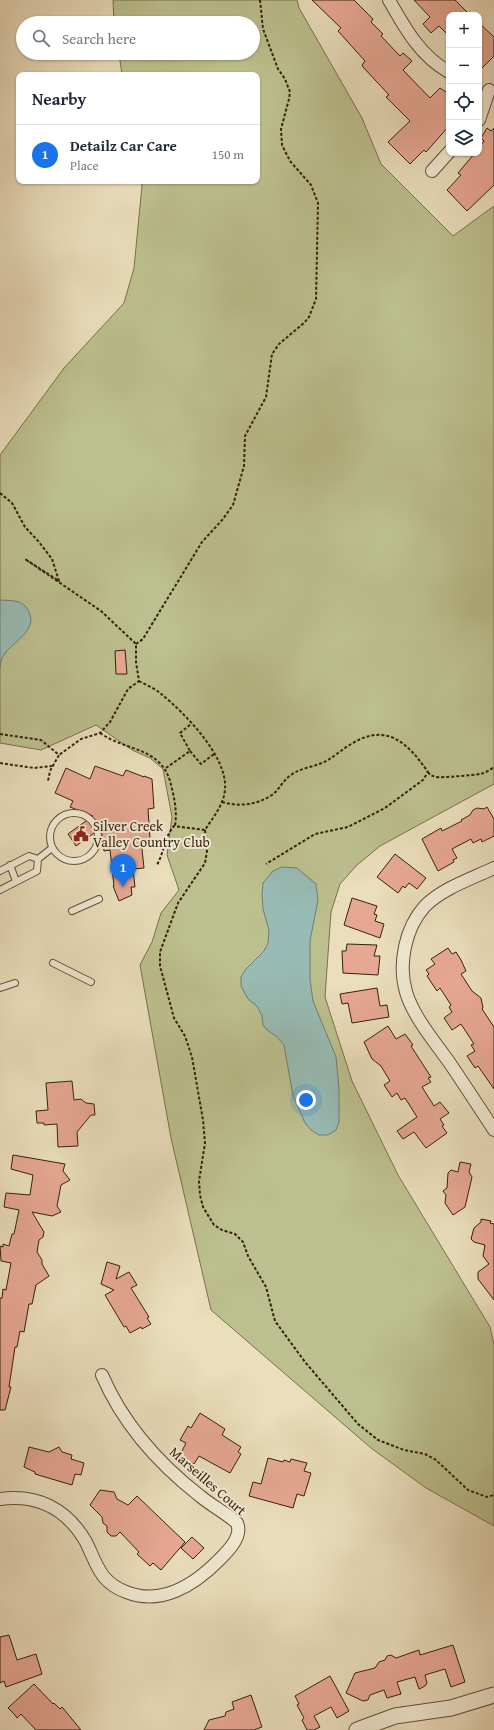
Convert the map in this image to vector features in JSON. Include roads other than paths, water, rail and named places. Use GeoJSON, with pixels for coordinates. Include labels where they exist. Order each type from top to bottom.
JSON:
{"type":"FeatureCollection","features":[{"type":"Feature","properties":{"kind":"street"},"geometry":{"type":"LineString","coordinates":[[389,0],[405,29],[418,47],[446,70]]}},
{"type":"Feature","properties":{"kind":"street"},"geometry":{"type":"LineString","coordinates":[[482,108],[487,89]]}},
{"type":"Feature","properties":{"kind":"street"},"geometry":{"type":"LineString","coordinates":[[432,171],[446,155]]}},
{"type":"Feature","properties":{"kind":"street"},"geometry":{"type":"LineString","coordinates":[[494,868],[442,894],[425,907],[413,922],[406,941],[403,972],[406,991],[412,1006],[433,1040],[494,1130]]}},
{"type":"Feature","properties":{"kind":"street","name":"Marseilles Court"},"geometry":{"type":"LineString","coordinates":[[0,1499],[27,1498],[48,1505],[61,1512],[70,1520],[83,1537],[97,1567],[105,1578],[122,1591],[138,1596],[162,1596],[184,1587],[212,1567],[230,1548],[238,1533],[239,1527],[237,1523],[200,1496],[154,1454],[124,1415],[102,1375]]}},
{"type":"Feature","properties":{"kind":"street"},"geometry":{"type":"LineString","coordinates":[[358,1730],[386,1718],[451,1708],[494,1696]]}},
{"type":"Feature","properties":{"kind":"lane"},"geometry":{"type":"LineString","coordinates":[[67,814],[82,814],[94,823],[99,837],[94,851],[83,860],[68,861],[62,858],[52,848],[50,836],[51,829],[55,822],[67,814]]}},
{"type":"Feature","properties":{"kind":"lane"},"geometry":{"type":"LineString","coordinates":[[0,890],[37,870],[38,859],[52,848]]}},
{"type":"Feature","properties":{"kind":"lane"},"geometry":{"type":"LineString","coordinates":[[0,871],[29,856],[38,859]]}},
{"type":"Feature","properties":{"kind":"lane"},"geometry":{"type":"LineString","coordinates":[[10,865],[16,881]]}},
{"type":"Feature","properties":{"kind":"lane"},"geometry":{"type":"LineString","coordinates":[[72,912],[99,900]]}},
{"type":"Feature","properties":{"kind":"lane"},"geometry":{"type":"LineString","coordinates":[[53,963],[91,982]]}},
{"type":"Feature","properties":{"kind":"lane"},"geometry":{"type":"LineString","coordinates":[[0,988],[15,983]]}},
{"type":"Feature","properties":{"kind":"water"},"geometry":{"type":"Polygon","coordinates":[[[0,600],[21,603],[27,608],[31,619],[27,631],[3,656],[0,667],[0,600]]]}},
{"type":"Feature","properties":{"kind":"water"},"geometry":{"type":"Polygon","coordinates":[[[282,867],[297,868],[316,884],[318,900],[310,941],[310,980],[313,1001],[336,1057],[339,1088],[339,1122],[336,1130],[328,1135],[319,1135],[311,1130],[305,1123],[293,1096],[284,1045],[263,1025],[262,1016],[257,1006],[248,999],[241,986],[241,977],[246,969],[264,951],[268,943],[269,930],[263,909],[263,883],[273,871],[282,867]]]}},
{"type":"Feature","properties":{"kind":"place","name":"Silver Creek Valley Country Club"},"geometry":{"type":"Point","coordinates":[81,834]}},
{"type":"Feature","properties":{"kind":"place","name":"Detailz Car Care"},"geometry":{"type":"Point","coordinates":[123,887]}}]}
